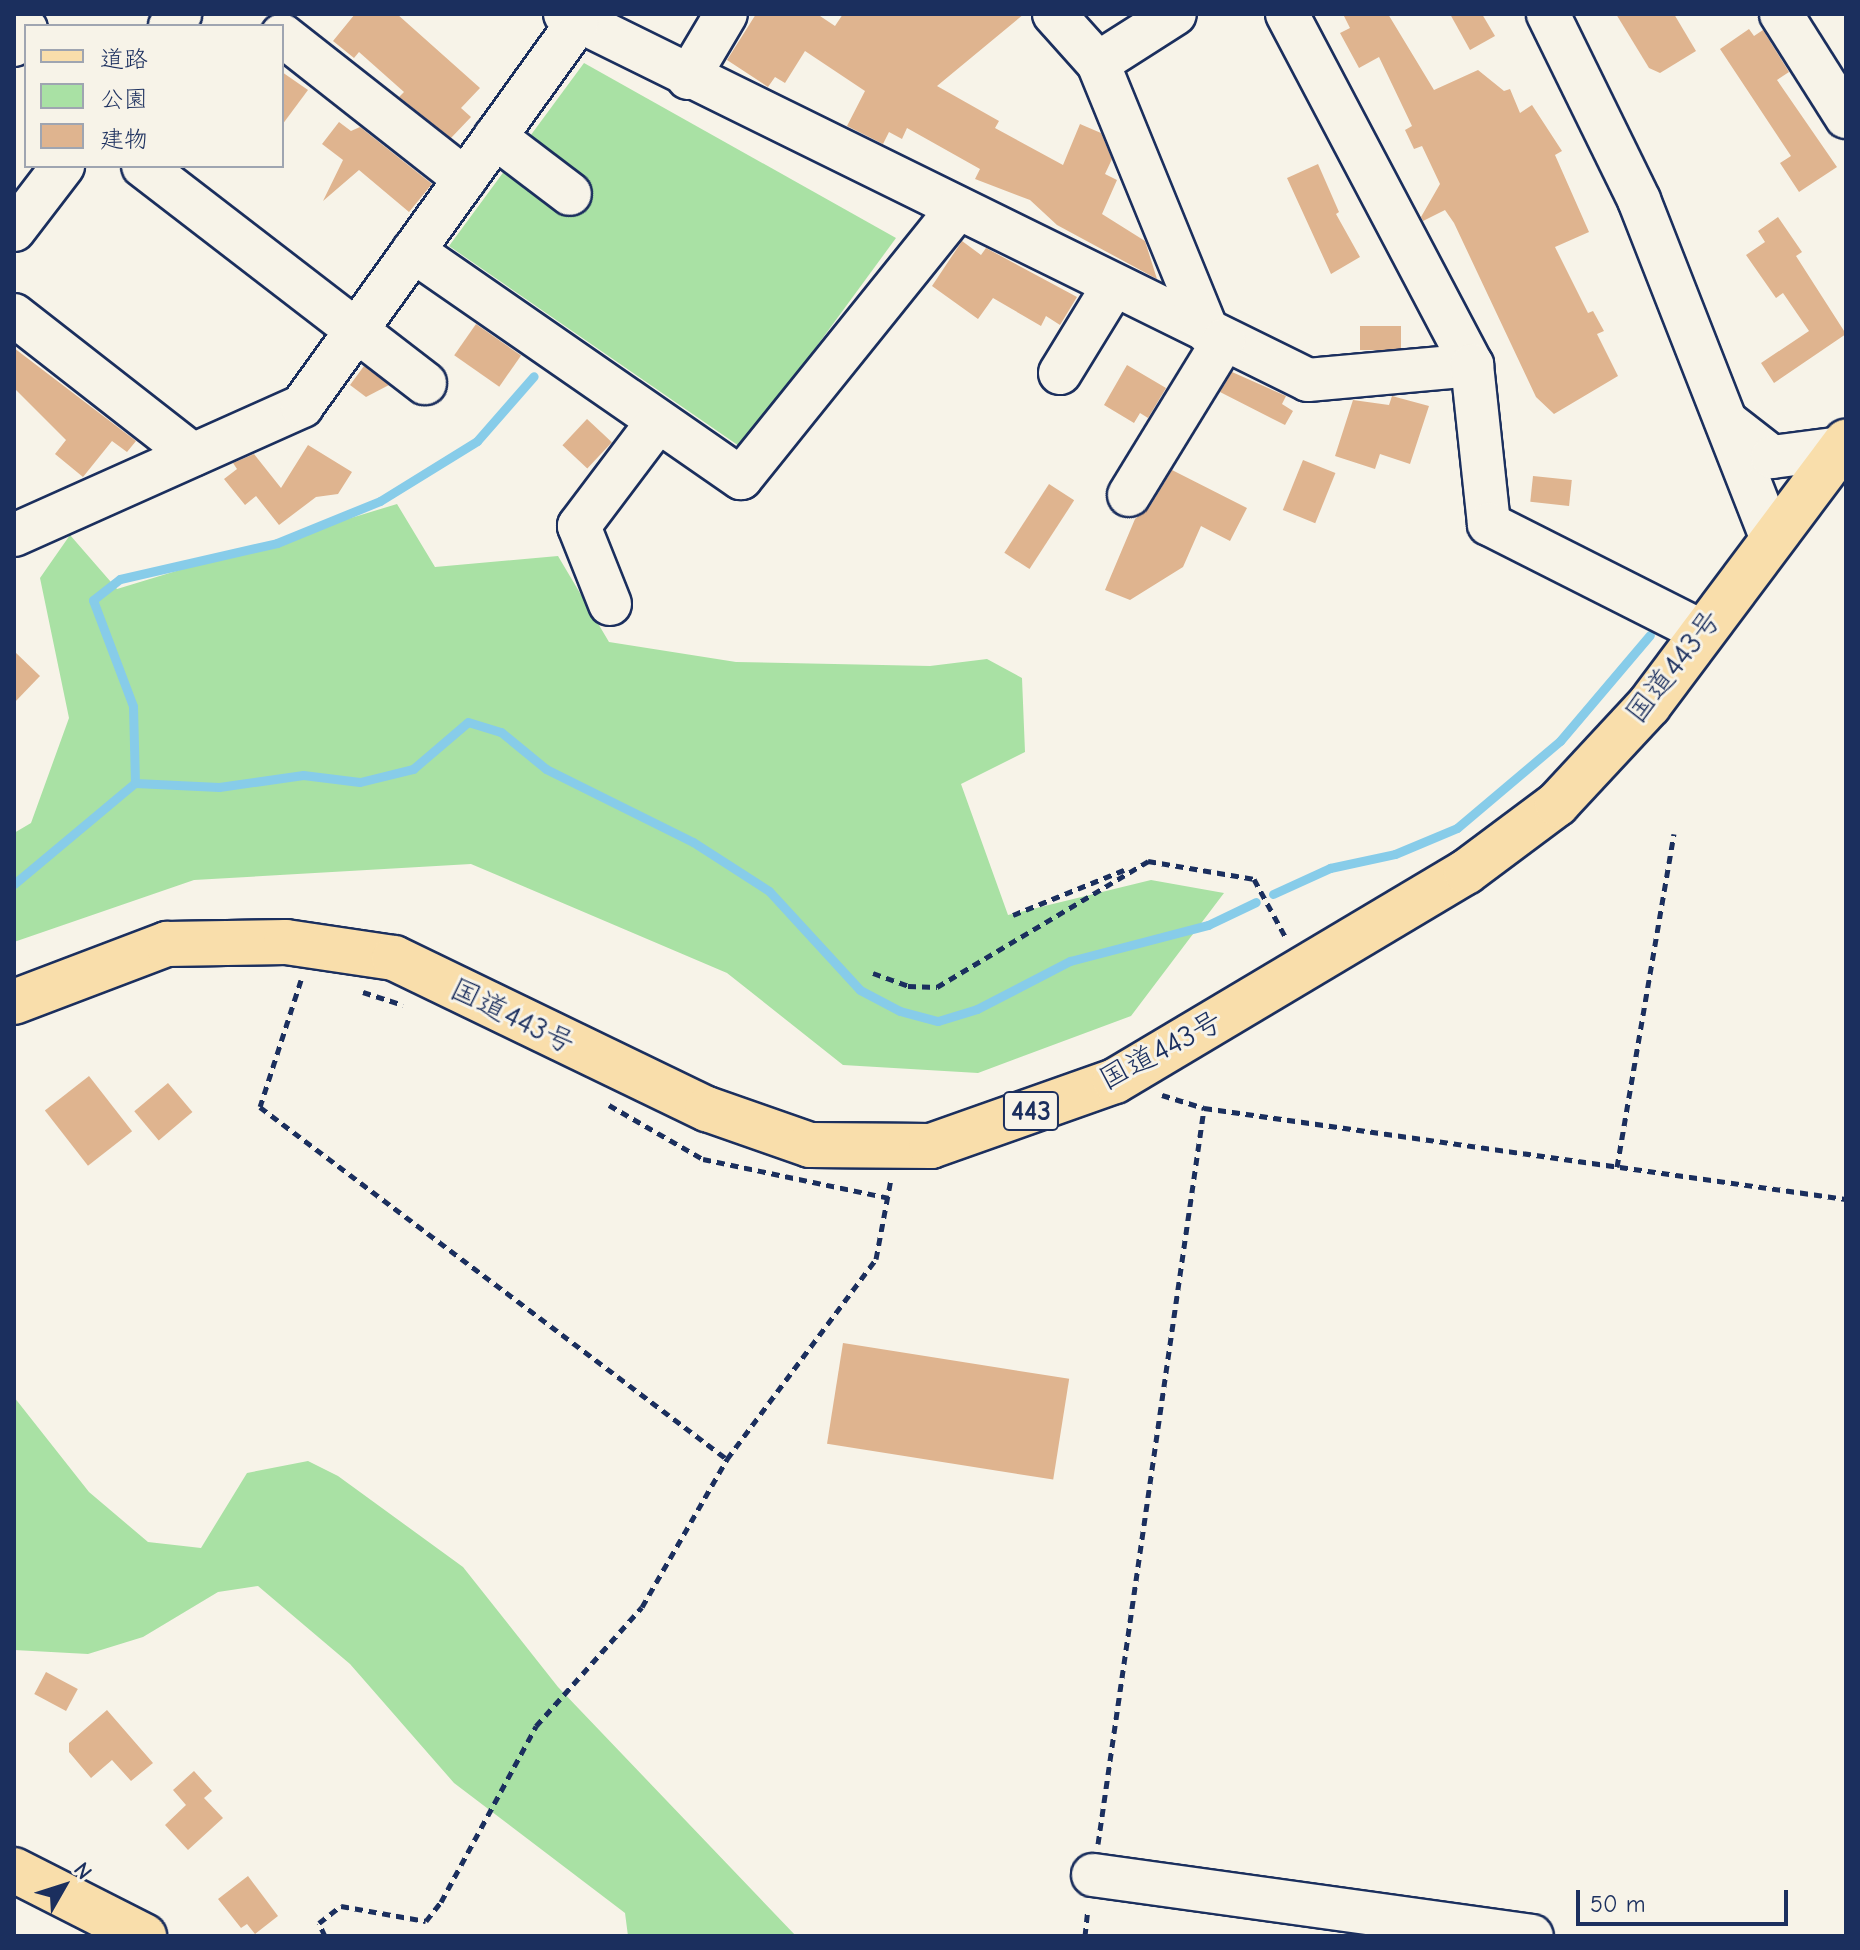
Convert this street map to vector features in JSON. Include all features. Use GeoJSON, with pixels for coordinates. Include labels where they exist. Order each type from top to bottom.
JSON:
{"type":"FeatureCollection","features":[{"type":"Feature","properties":{"kind":"main road","name":"国道443号"},"geometry":{"type":"LineString","coordinates":[[14,1002],[167,944],[286,942],[394,958],[707,1109],[810,1145],[931,1146],[1115,1081],[1466,872],[1557,804],[1649,705],[1771,537],[1844,445]]}},
{"type":"Feature","properties":{"kind":"main road"},"geometry":{"type":"LineString","coordinates":[[14,1870],[144,1936]]}},
{"type":"Feature","properties":{"kind":"street"},"geometry":{"type":"LineString","coordinates":[[688,78],[726,14]]}},
{"type":"Feature","properties":{"kind":"street"},"geometry":{"type":"LineString","coordinates":[[1054,14],[1098,63],[1216,336]]}},
{"type":"Feature","properties":{"kind":"street"},"geometry":{"type":"LineString","coordinates":[[1098,63],[1175,14]]}},
{"type":"Feature","properties":{"kind":"street"},"geometry":{"type":"LineString","coordinates":[[1287,14],[1472,365],[1489,524],[1703,632]]}},
{"type":"Feature","properties":{"kind":"street"},"geometry":{"type":"LineString","coordinates":[[1548,14],[1639,200],[1771,537]]}},
{"type":"Feature","properties":{"kind":"street"},"geometry":{"type":"LineString","coordinates":[[1781,14],[1846,117]]}},
{"type":"Feature","properties":{"kind":"street"},"geometry":{"type":"LineString","coordinates":[[14,535],[302,406],[495,137],[571,19],[1308,380],[1472,365]]}},
{"type":"Feature","properties":{"kind":"street"},"geometry":{"type":"LineString","coordinates":[[284,37],[465,179]]}},
{"type":"Feature","properties":{"kind":"street"},"geometry":{"type":"LineString","coordinates":[[495,137],[570,194]]}},
{"type":"Feature","properties":{"kind":"street"},"geometry":{"type":"LineString","coordinates":[[14,230],[61,168]]}},
{"type":"Feature","properties":{"kind":"street"},"geometry":{"type":"LineString","coordinates":[[146,168],[425,383]]}},
{"type":"Feature","properties":{"kind":"street"},"geometry":{"type":"LineString","coordinates":[[413,251],[741,478],[957,209]]}},
{"type":"Feature","properties":{"kind":"street"},"geometry":{"type":"LineString","coordinates":[[1060,373],[1114,285]]}},
{"type":"Feature","properties":{"kind":"street"},"geometry":{"type":"LineString","coordinates":[[14,315],[193,455]]}},
{"type":"Feature","properties":{"kind":"street"},"geometry":{"type":"LineString","coordinates":[[1129,495],[1216,336]]}},
{"type":"Feature","properties":{"kind":"street"},"geometry":{"type":"LineString","coordinates":[[610,604],[579,526],[658,421]]}},
{"type":"Feature","properties":{"kind":"street"},"geometry":{"type":"LineString","coordinates":[[1726,421],[1772,457],[1844,445]]}},
{"type":"Feature","properties":{"kind":"street"},"geometry":{"type":"LineString","coordinates":[[1093,1875],[1532,1936]]}},
{"type":"Feature","properties":{"kind":"path"},"geometry":{"type":"LineString","coordinates":[[1617,1167],[1674,834]]}},
{"type":"Feature","properties":{"kind":"path"},"geometry":{"type":"LineString","coordinates":[[873,973],[908,986],[937,987],[1148,861]]}},
{"type":"Feature","properties":{"kind":"path"},"geometry":{"type":"LineString","coordinates":[[1013,915],[1148,861],[1254,879],[1305,970]]}},
{"type":"Feature","properties":{"kind":"path"},"geometry":{"type":"LineString","coordinates":[[303,973],[260,1107],[727,1459]]}},
{"type":"Feature","properties":{"kind":"path"},"geometry":{"type":"LineString","coordinates":[[349,987],[409,1007]]}},
{"type":"Feature","properties":{"kind":"path"},"geometry":{"type":"LineString","coordinates":[[1115,1081],[1204,1108],[1846,1199]]}},
{"type":"Feature","properties":{"kind":"path"},"geometry":{"type":"LineString","coordinates":[[597,1097],[703,1159],[889,1198]]}},
{"type":"Feature","properties":{"kind":"path"},"geometry":{"type":"LineString","coordinates":[[1085,1936],[1204,1108]]}},
{"type":"Feature","properties":{"kind":"path"},"geometry":{"type":"LineString","coordinates":[[325,1936],[319,1923],[341,1906],[426,1921],[536,1726],[642,1607],[727,1459],[876,1259],[889,1198],[893,1146]]}},
{"type":"Feature","properties":{"kind":"green space"},"geometry":{"type":"Polygon","coordinates":[[[584,63],[896,238],[742,448],[449,246],[584,63]]]}},
{"type":"Feature","properties":{"kind":"green space"},"geometry":{"type":"Polygon","coordinates":[[[397,504],[435,567],[558,556],[609,642],[736,662],[930,666],[987,659],[1022,678],[1025,752],[961,784],[1008,915],[1151,880],[1224,893],[1131,1016],[978,1073],[843,1065],[727,973],[471,864],[194,880],[14,942],[14,833],[31,823],[69,718],[40,578],[70,535],[117,589],[397,504]]]}},
{"type":"Feature","properties":{"kind":"green space"},"geometry":{"type":"Polygon","coordinates":[[[14,1397],[89,1492],[148,1542],[201,1548],[247,1473],[308,1461],[338,1476],[463,1567],[558,1687],[796,1936],[628,1936],[625,1913],[454,1783],[350,1664],[258,1586],[218,1592],[143,1637],[88,1654],[14,1650],[14,1397]]]}},
{"type":"Feature","properties":{"kind":"building"},"geometry":{"type":"Polygon","coordinates":[[[355,14],[397,14],[480,88],[461,108],[471,117],[451,138],[399,97],[404,92],[359,52],[354,58],[333,41],[355,14]]]}},
{"type":"Feature","properties":{"kind":"building"},"geometry":{"type":"Polygon","coordinates":[[[756,14],[817,14],[835,26],[843,14],[1024,14],[937,86],[999,121],[995,128],[1063,165],[1080,124],[1101,133],[1112,159],[1105,174],[1117,180],[1102,214],[1145,241],[1157,279],[1057,225],[1030,200],[975,179],[980,169],[907,128],[902,139],[889,132],[883,144],[847,126],[865,91],[805,51],[785,83],[775,77],[768,87],[727,60],[756,14]]]}},
{"type":"Feature","properties":{"kind":"building"},"geometry":{"type":"Polygon","coordinates":[[[1343,14],[1388,14],[1434,90],[1478,70],[1504,91],[1510,89],[1520,113],[1532,105],[1562,151],[1555,155],[1589,232],[1555,247],[1588,313],[1593,311],[1604,331],[1597,334],[1618,376],[1554,414],[1536,397],[1454,223],[1445,210],[1423,221],[1421,217],[1440,184],[1422,146],[1414,149],[1405,130],[1412,126],[1379,57],[1359,68],[1340,33],[1350,28],[1343,14]]]}},
{"type":"Feature","properties":{"kind":"building"},"geometry":{"type":"Polygon","coordinates":[[[1450,14],[1482,14],[1495,36],[1470,50],[1450,14]]]}},
{"type":"Feature","properties":{"kind":"building"},"geometry":{"type":"Polygon","coordinates":[[[1616,14],[1674,14],[1696,51],[1660,73],[1649,68],[1616,14]]]}},
{"type":"Feature","properties":{"kind":"building"},"geometry":{"type":"Polygon","coordinates":[[[1749,29],[1754,36],[1763,30],[1789,72],[1777,80],[1837,167],[1799,192],[1780,163],[1791,156],[1720,49],[1749,29]]]}},
{"type":"Feature","properties":{"kind":"building"},"geometry":{"type":"Polygon","coordinates":[[[284,73],[308,90],[284,122],[284,73]]]}},
{"type":"Feature","properties":{"kind":"building"},"geometry":{"type":"Polygon","coordinates":[[[339,122],[351,131],[360,127],[432,184],[409,212],[359,170],[323,201],[343,160],[322,144],[339,122]]]}},
{"type":"Feature","properties":{"kind":"building"},"geometry":{"type":"Polygon","coordinates":[[[1318,164],[1339,212],[1336,214],[1360,257],[1331,274],[1287,178],[1318,164]]]}},
{"type":"Feature","properties":{"kind":"building"},"geometry":{"type":"Polygon","coordinates":[[[1778,217],[1802,252],[1796,256],[1846,334],[1774,383],[1761,363],[1809,331],[1783,293],[1776,298],[1746,255],[1765,242],[1758,231],[1778,217]]]}},
{"type":"Feature","properties":{"kind":"building"},"geometry":{"type":"Polygon","coordinates":[[[962,241],[981,255],[986,248],[1077,297],[1060,325],[1046,316],[1041,326],[993,298],[978,319],[932,286],[962,241]]]}},
{"type":"Feature","properties":{"kind":"building"},"geometry":{"type":"Polygon","coordinates":[[[476,324],[521,356],[499,387],[454,355],[476,324]]]}},
{"type":"Feature","properties":{"kind":"building"},"geometry":{"type":"Polygon","coordinates":[[[1360,326],[1401,326],[1401,350],[1360,350],[1360,326]]]}},
{"type":"Feature","properties":{"kind":"building"},"geometry":{"type":"Polygon","coordinates":[[[14,348],[136,441],[127,452],[112,441],[83,477],[55,454],[66,440],[14,388],[14,348]]]}},
{"type":"Feature","properties":{"kind":"building"},"geometry":{"type":"Polygon","coordinates":[[[1127,365],[1166,388],[1148,418],[1140,413],[1134,423],[1104,405],[1127,365]]]}},
{"type":"Feature","properties":{"kind":"building"},"geometry":{"type":"Polygon","coordinates":[[[364,366],[389,385],[366,397],[350,385],[364,366]]]}},
{"type":"Feature","properties":{"kind":"building"},"geometry":{"type":"Polygon","coordinates":[[[1232,372],[1286,396],[1282,404],[1293,411],[1285,425],[1220,392],[1232,372]]]}},
{"type":"Feature","properties":{"kind":"building"},"geometry":{"type":"Polygon","coordinates":[[[1392,396],[1429,406],[1410,464],[1380,454],[1375,469],[1335,456],[1353,400],[1389,405],[1392,396]]]}},
{"type":"Feature","properties":{"kind":"building"},"geometry":{"type":"Polygon","coordinates":[[[587,419],[612,442],[587,469],[562,445],[587,419]]]}},
{"type":"Feature","properties":{"kind":"building"},"geometry":{"type":"Polygon","coordinates":[[[308,445],[352,472],[338,494],[316,497],[279,525],[256,496],[245,505],[224,479],[237,469],[233,463],[254,454],[281,488],[308,445]]]}},
{"type":"Feature","properties":{"kind":"building"},"geometry":{"type":"Polygon","coordinates":[[[1303,460],[1335,473],[1315,523],[1283,510],[1303,460]]]}},
{"type":"Feature","properties":{"kind":"building"},"geometry":{"type":"Polygon","coordinates":[[[1172,470],[1247,508],[1230,541],[1201,526],[1183,567],[1130,600],[1105,590],[1135,519],[1149,508],[1172,470]]]}},
{"type":"Feature","properties":{"kind":"building"},"geometry":{"type":"Polygon","coordinates":[[[1533,476],[1572,480],[1569,506],[1530,502],[1533,476]]]}},
{"type":"Feature","properties":{"kind":"building"},"geometry":{"type":"Polygon","coordinates":[[[1049,484],[1074,500],[1029,569],[1004,553],[1049,484]]]}},
{"type":"Feature","properties":{"kind":"building"},"geometry":{"type":"Polygon","coordinates":[[[14,651],[40,676],[14,703],[14,651]]]}},
{"type":"Feature","properties":{"kind":"building"},"geometry":{"type":"Polygon","coordinates":[[[89,1076],[132,1131],[88,1166],[45,1110],[89,1076]]]}},
{"type":"Feature","properties":{"kind":"building"},"geometry":{"type":"Polygon","coordinates":[[[168,1083],[192,1112],[159,1140],[134,1111],[168,1083]]]}},
{"type":"Feature","properties":{"kind":"building"},"geometry":{"type":"Polygon","coordinates":[[[843,1343],[1069,1379],[1053,1480],[827,1444],[843,1343]]]}},
{"type":"Feature","properties":{"kind":"building"},"geometry":{"type":"Polygon","coordinates":[[[46,1672],[78,1689],[66,1711],[34,1694],[46,1672]]]}},
{"type":"Feature","properties":{"kind":"building"},"geometry":{"type":"Polygon","coordinates":[[[107,1710],[153,1763],[131,1781],[112,1760],[91,1778],[69,1752],[69,1743],[107,1710]]]}},
{"type":"Feature","properties":{"kind":"building"},"geometry":{"type":"Polygon","coordinates":[[[194,1771],[212,1791],[204,1798],[223,1818],[188,1850],[165,1825],[186,1805],[173,1790],[194,1771]]]}},
{"type":"Feature","properties":{"kind":"building"},"geometry":{"type":"Polygon","coordinates":[[[248,1876],[278,1916],[255,1934],[247,1924],[241,1928],[218,1899],[248,1876]]]}},
{"type":"Feature","properties":{"kind":"waterway"},"geometry":{"type":"LineString","coordinates":[[135,783],[133,706],[93,600],[120,579],[277,543],[380,501],[477,441],[534,376]]}},
{"type":"Feature","properties":{"kind":"waterway"},"geometry":{"type":"LineString","coordinates":[[1273,894],[1330,868],[1395,854],[1457,828],[1560,741],[1650,635]]}},
{"type":"Feature","properties":{"kind":"waterway"},"geometry":{"type":"LineString","coordinates":[[14,884],[135,783],[219,787],[303,775],[360,782],[413,769],[468,722],[501,732],[546,769],[693,842],[769,891],[860,990],[900,1011],[938,1021],[977,1009],[1070,961],[1208,925],[1256,902]]}}]}
